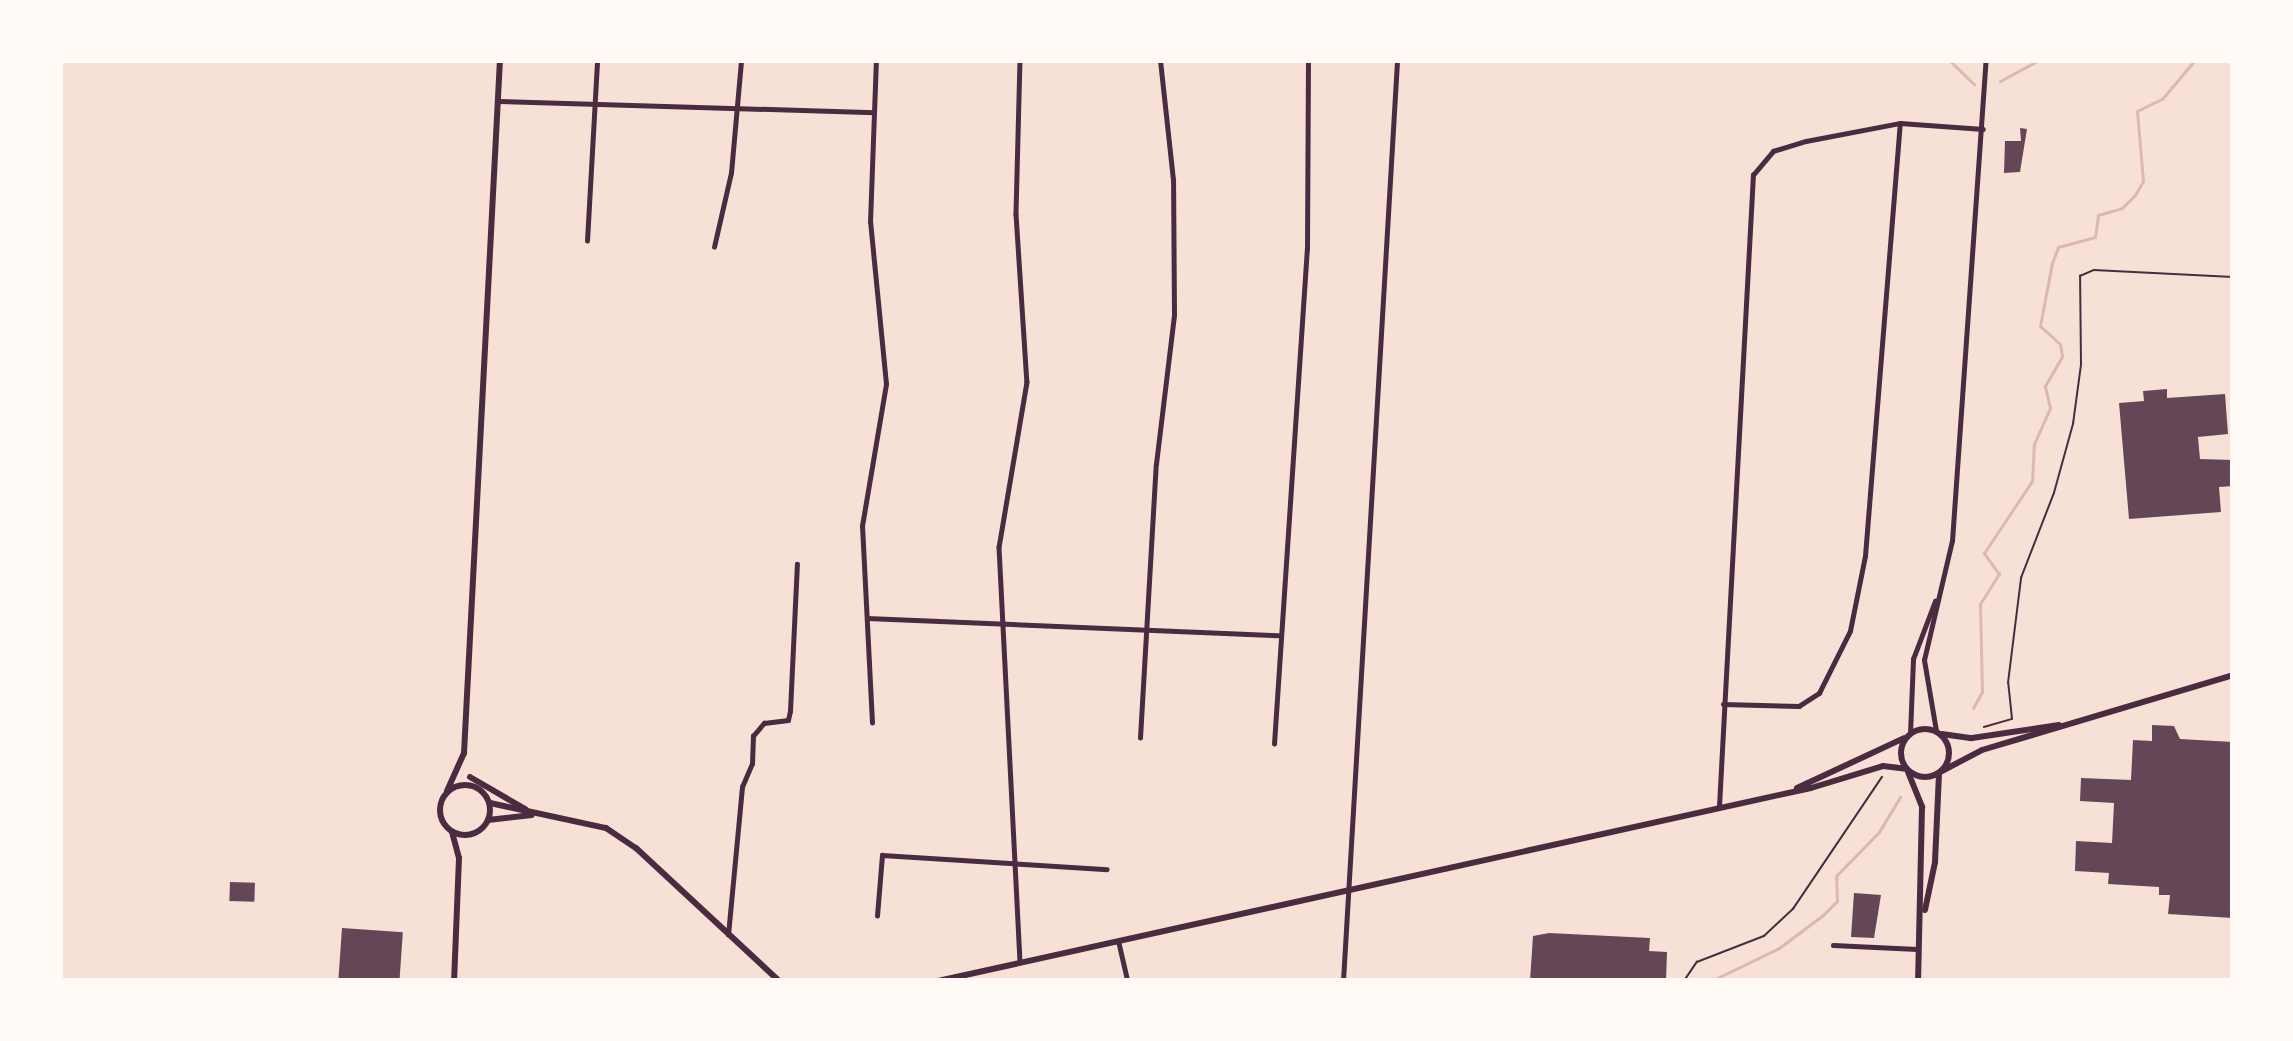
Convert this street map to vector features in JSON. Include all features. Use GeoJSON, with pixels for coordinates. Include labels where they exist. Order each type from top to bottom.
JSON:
{"type":"FeatureCollection","features":[{"type":"Feature","properties":{"kind":"street"},"geometry":{"type":"LineString","coordinates":[[500,60],[464,753],[472,781],[490,803],[606,828],[636,848],[779,981]]}},
{"type":"Feature","properties":{"kind":"street"},"geometry":{"type":"LineString","coordinates":[[586,241],[596,60]]}},
{"type":"Feature","properties":{"kind":"street"},"geometry":{"type":"LineString","coordinates":[[714,247],[740,111],[741,60]]}},
{"type":"Feature","properties":{"kind":"street"},"geometry":{"type":"LineString","coordinates":[[872,723],[862,526],[886,384],[870,223],[876,60]]}},
{"type":"Feature","properties":{"kind":"street"},"geometry":{"type":"LineString","coordinates":[[1020,60],[1016,214],[1028,382],[999,547],[1011,860],[1020,962]]}},
{"type":"Feature","properties":{"kind":"street"},"geometry":{"type":"LineString","coordinates":[[1140,738],[1156,464],[1174,315],[1176,230],[1160,60]]}},
{"type":"Feature","properties":{"kind":"street"},"geometry":{"type":"LineString","coordinates":[[1274,744],[1307,249],[1308,60]]}},
{"type":"Feature","properties":{"kind":"street"},"geometry":{"type":"LineString","coordinates":[[1343,981],[1397,60]]}},
{"type":"Feature","properties":{"kind":"street"},"geometry":{"type":"LineString","coordinates":[[1920,950],[1948,747],[1937,732],[1924,660],[1952,542],[1986,60]]}},
{"type":"Feature","properties":{"kind":"street"},"geometry":{"type":"LineString","coordinates":[[498,100],[874,112]]}},
{"type":"Feature","properties":{"kind":"street"},"geometry":{"type":"LineString","coordinates":[[1719,806],[1753,175],[1773,151],[1900,123],[1983,129]]}},
{"type":"Feature","properties":{"kind":"street"},"geometry":{"type":"LineString","coordinates":[[1723,704],[1799,706],[1819,693],[1850,632],[1865,556],[1900,123]]}},
{"type":"Feature","properties":{"kind":"street"},"geometry":{"type":"LineString","coordinates":[[728,935],[742,787],[752,764],[753,736],[764,723],[788,720],[790,711],[797,564]]}},
{"type":"Feature","properties":{"kind":"street"},"geometry":{"type":"LineString","coordinates":[[1918,981],[1922,807],[1900,756],[1908,735],[1916,645],[1943,585]]}},
{"type":"Feature","properties":{"kind":"street"},"geometry":{"type":"LineString","coordinates":[[867,618],[1278,635]]}},
{"type":"Feature","properties":{"kind":"street"},"geometry":{"type":"LineString","coordinates":[[938,981],[1788,792],[1883,766],[1920,778],[1982,750],[2233,675]]}},
{"type":"Feature","properties":{"kind":"street"},"geometry":{"type":"LineString","coordinates":[[1788,792],[1908,735],[1937,732],[1972,738],[2063,724]]}},
{"type":"Feature","properties":{"kind":"street"},"geometry":{"type":"LineString","coordinates":[[454,981],[459,858],[452,832],[441,817],[464,753]]}},
{"type":"Feature","properties":{"kind":"street"},"geometry":{"type":"LineString","coordinates":[[447,791],[472,781],[528,811]]}},
{"type":"Feature","properties":{"kind":"street"},"geometry":{"type":"LineString","coordinates":[[488,820],[490,803]]}},
{"type":"Feature","properties":{"kind":"street"},"geometry":{"type":"LineString","coordinates":[[459,858],[488,820],[542,814]]}},
{"type":"Feature","properties":{"kind":"street"},"geometry":{"type":"LineString","coordinates":[[452,832],[473,834]]}},
{"type":"Feature","properties":{"kind":"street"},"geometry":{"type":"LineString","coordinates":[[877,916],[882,855],[1107,869]]}},
{"type":"Feature","properties":{"kind":"street"},"geometry":{"type":"LineString","coordinates":[[1120,943],[1128,981]]}},
{"type":"Feature","properties":{"kind":"street"},"geometry":{"type":"LineString","coordinates":[[1833,945],[1920,950]]}},
{"type":"Feature","properties":{"kind":"path"},"geometry":{"type":"LineString","coordinates":[[1980,728],[2012,718],[2008,683],[2020,578],[2054,493],[2073,424],[2080,365],[2080,276],[2094,270],[2233,277]]}},
{"type":"Feature","properties":{"kind":"path"},"geometry":{"type":"LineString","coordinates":[[1684,981],[1697,962],[1764,935],[1792,909],[1882,781],[1883,766]]}},
{"type":"Feature","properties":{"kind":"building"},"geometry":{"type":"Polygon","coordinates":[[[2020,128],[2027,129],[2020,172],[2004,173],[2005,141],[2021,141],[2020,128]]]}},
{"type":"Feature","properties":{"kind":"building"},"geometry":{"type":"Polygon","coordinates":[[[2167,389],[2167,398],[2225,394],[2228,434],[2198,437],[2200,459],[2233,460],[2233,486],[2219,487],[2221,512],[2129,519],[2119,403],[2144,401],[2143,391],[2167,389]]]}},
{"type":"Feature","properties":{"kind":"building"},"geometry":{"type":"Polygon","coordinates":[[[2152,725],[2174,726],[2180,739],[2233,742],[2233,918],[2168,914],[2170,895],[2159,895],[2159,887],[2108,884],[2109,873],[2075,871],[2076,841],[2112,843],[2114,803],[2080,801],[2081,778],[2131,780],[2133,740],[2152,741],[2152,725]]]}},
{"type":"Feature","properties":{"kind":"building"},"geometry":{"type":"Polygon","coordinates":[[[230,882],[255,883],[254,902],[229,901],[230,882]]]}},
{"type":"Feature","properties":{"kind":"building"},"geometry":{"type":"Polygon","coordinates":[[[1854,893],[1881,895],[1874,938],[1851,937],[1854,893]]]}},
{"type":"Feature","properties":{"kind":"building"},"geometry":{"type":"Polygon","coordinates":[[[342,928],[403,932],[399,981],[338,981],[342,928]]]}},
{"type":"Feature","properties":{"kind":"building"},"geometry":{"type":"Polygon","coordinates":[[[1533,936],[1650,938],[1649,951],[1667,952],[1666,981],[1530,981],[1533,936]]]}},
{"type":"Feature","properties":{"kind":"waterway"},"geometry":{"type":"LineString","coordinates":[[1949,60],[1974,84]]}},
{"type":"Feature","properties":{"kind":"waterway"},"geometry":{"type":"LineString","coordinates":[[2000,81],[2039,60]]}},
{"type":"Feature","properties":{"kind":"waterway"},"geometry":{"type":"LineString","coordinates":[[1973,708],[1982,692],[1980,604],[1999,574],[1984,553],[2032,481],[2034,444],[2050,408],[2045,386],[2062,356],[2060,344],[2040,326],[2052,263],[2058,247],[2095,237],[2098,215],[2122,208],[2135,195],[2143,181],[2137,111],[2162,99],[2195,60]]}},
{"type":"Feature","properties":{"kind":"waterway"},"geometry":{"type":"LineString","coordinates":[[1711,981],[1779,948],[1823,915],[1837,901],[1836,876],[1879,832],[1900,797]]}}]}
